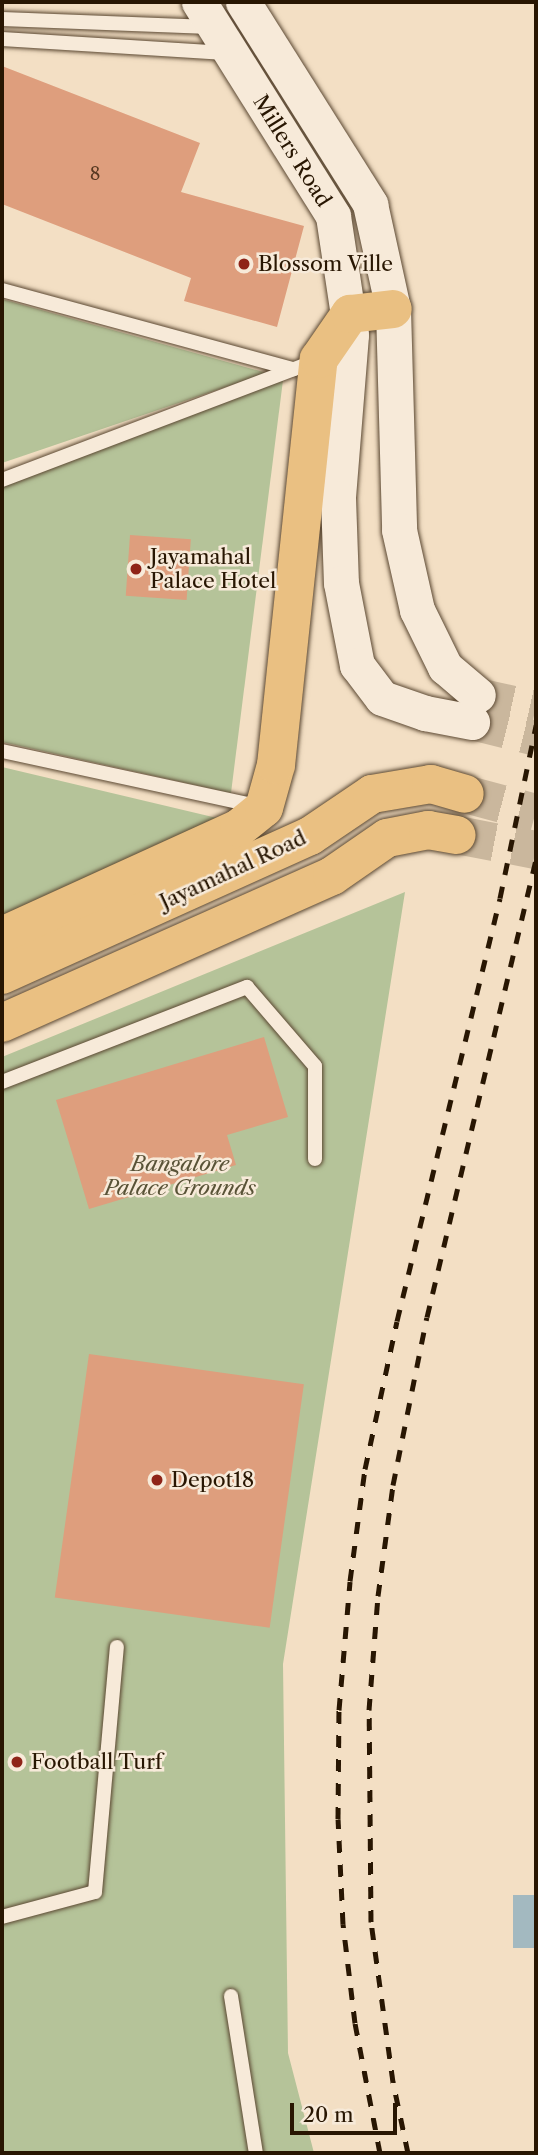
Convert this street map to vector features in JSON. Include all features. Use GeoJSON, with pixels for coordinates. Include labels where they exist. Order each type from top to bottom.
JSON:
{"type":"FeatureCollection","features":[{"type":"Feature","properties":{"kind":"main road"},"geometry":{"type":"LineString","coordinates":[[2,936],[239,828],[264,808],[276,765],[306,364],[350,314],[393,309]]}},
{"type":"Feature","properties":{"kind":"main road","name":"Jayamahal Road"},"geometry":{"type":"LineString","coordinates":[[2,975],[310,836],[372,794],[431,784],[465,793]]}},
{"type":"Feature","properties":{"kind":"main road"},"geometry":{"type":"LineString","coordinates":[[2,1023],[331,876],[387,838],[428,830],[457,835]]}},
{"type":"Feature","properties":{"kind":"street","name":"Millers Road"},"geometry":{"type":"LineString","coordinates":[[215,27],[333,216],[350,314],[338,498],[341,583],[357,665],[382,698],[425,713],[475,709],[445,667],[417,610],[402,543],[393,309],[370,204],[243,2]]}},
{"type":"Feature","properties":{"kind":"lane"},"geometry":{"type":"LineString","coordinates":[[2,19],[215,27]]}},
{"type":"Feature","properties":{"kind":"lane"},"geometry":{"type":"LineString","coordinates":[[2,39],[215,27]]}},
{"type":"Feature","properties":{"kind":"lane"},"geometry":{"type":"LineString","coordinates":[[2,290],[306,364]]}},
{"type":"Feature","properties":{"kind":"lane"},"geometry":{"type":"LineString","coordinates":[[2,480],[306,364]]}},
{"type":"Feature","properties":{"kind":"lane"},"geometry":{"type":"LineString","coordinates":[[2,751],[264,808]]}},
{"type":"Feature","properties":{"kind":"lane"},"geometry":{"type":"LineString","coordinates":[[2,1082],[247,987],[315,1066],[315,1159]]}},
{"type":"Feature","properties":{"kind":"lane"},"geometry":{"type":"LineString","coordinates":[[2,1917],[94,1892],[117,1647]]}},
{"type":"Feature","properties":{"kind":"lane"},"geometry":{"type":"LineString","coordinates":[[231,1996],[256,2153]]}},
{"type":"Feature","properties":{"kind":"green space"},"geometry":{"type":"Polygon","coordinates":[[[2,299],[267,373],[2,463],[2,299]]]}},
{"type":"Feature","properties":{"kind":"green space"},"geometry":{"type":"Polygon","coordinates":[[[283,380],[231,793],[2,742],[2,486],[283,380]]]}},
{"type":"Feature","properties":{"kind":"green space"},"geometry":{"type":"Polygon","coordinates":[[[2,767],[217,818],[2,917],[2,767]]]}},
{"type":"Feature","properties":{"kind":"green space","name":"Bangalore Palace Grounds"},"geometry":{"type":"Polygon","coordinates":[[[405,892],[283,1664],[288,2053],[314,2153],[2,2153],[2,1057],[405,892]]]}},
{"type":"Feature","properties":{"kind":"water"},"geometry":{"type":"Polygon","coordinates":[[[513,1895],[536,1895],[536,1948],[513,1948],[513,1895]]]}},
{"type":"Feature","properties":{"kind":"building"},"geometry":{"type":"Polygon","coordinates":[[[2,66],[200,143],[181,192],[304,226],[277,327],[184,301],[191,278],[2,204],[2,66]]]}},
{"type":"Feature","properties":{"kind":"building"},"geometry":{"type":"Polygon","coordinates":[[[130,535],[191,539],[187,600],[126,596],[130,535]]]}},
{"type":"Feature","properties":{"kind":"building"},"geometry":{"type":"Polygon","coordinates":[[[264,1037],[288,1117],[227,1135],[236,1165],[89,1209],[56,1100],[264,1037]]]}},
{"type":"Feature","properties":{"kind":"building"},"geometry":{"type":"Polygon","coordinates":[[[89,1354],[304,1384],[270,1628],[55,1598],[89,1354]]]}},
{"type":"Feature","properties":{"kind":"tunnel"},"geometry":{"type":"LineString","coordinates":[[478,695],[536,708]]}},
{"type":"Feature","properties":{"kind":"tunnel"},"geometry":{"type":"LineString","coordinates":[[472,722],[536,738]]}},
{"type":"Feature","properties":{"kind":"tunnel"},"geometry":{"type":"LineString","coordinates":[[465,794],[536,813]]}},
{"type":"Feature","properties":{"kind":"tunnel"},"geometry":{"type":"LineString","coordinates":[[457,835],[536,850]]}},
{"type":"Feature","properties":{"kind":"railway"},"geometry":{"type":"LineString","coordinates":[[380,2153],[355,2023],[343,1924],[338,1819],[339,1710],[350,1581],[365,1469],[397,1321],[500,898],[536,725]]}},
{"type":"Feature","properties":{"kind":"railway"},"geometry":{"type":"LineString","coordinates":[[408,2153],[393,2082],[371,1922],[369,1710],[378,1596],[393,1485],[427,1317],[536,859]]}},
{"type":"Feature","properties":{"kind":"place","name":"Blossom Ville"},"geometry":{"type":"Point","coordinates":[244,264]}},
{"type":"Feature","properties":{"kind":"place","name":"Jayamahal Palace Hotel"},"geometry":{"type":"Point","coordinates":[136,569]}},
{"type":"Feature","properties":{"kind":"place","name":"Depot18"},"geometry":{"type":"Point","coordinates":[157,1480]}},
{"type":"Feature","properties":{"kind":"place","name":"Football Turf"},"geometry":{"type":"Point","coordinates":[17,1762]}}]}
